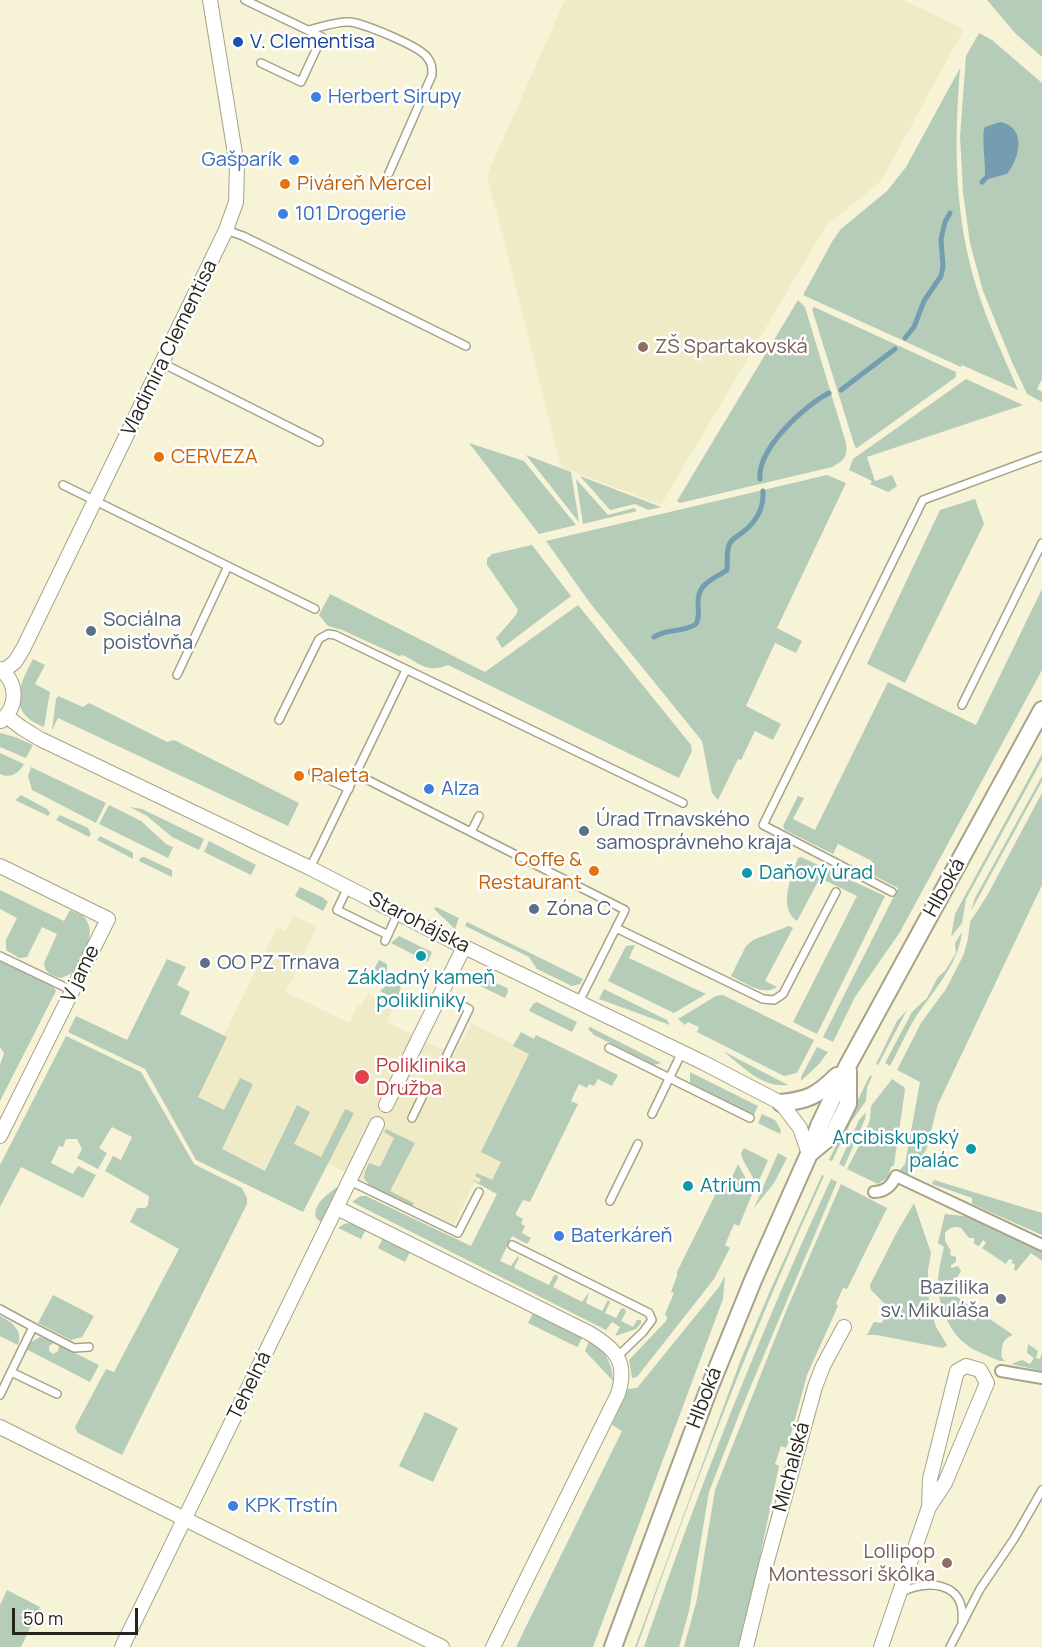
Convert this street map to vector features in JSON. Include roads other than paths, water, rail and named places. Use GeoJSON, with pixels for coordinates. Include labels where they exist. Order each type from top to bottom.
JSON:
{"type":"FeatureCollection","features":[{"type":"Feature","properties":{"kind":"street","name":"Vladimíra Clementisa"},"geometry":{"type":"LineString","coordinates":[[2,670],[15,662],[23,649],[226,230],[236,202],[237,166],[214,1]]}},
{"type":"Feature","properties":{"kind":"street"},"geometry":{"type":"LineString","coordinates":[[2,670],[10,681],[14,693],[12,705],[3,719]]}},
{"type":"Feature","properties":{"kind":"street","name":"Hlboká"},"geometry":{"type":"LineString","coordinates":[[781,1103],[803,1101],[822,1091],[848,1065],[1042,710]]}},
{"type":"Feature","properties":{"kind":"street","name":"Starohájska"},"geometry":{"type":"LineString","coordinates":[[3,719],[40,739],[310,868],[781,1103],[800,1128],[809,1154]]}},
{"type":"Feature","properties":{"kind":"street","name":"V jame"},"geometry":{"type":"LineString","coordinates":[[0,866],[108,919],[0,1136]]}},
{"type":"Feature","properties":{"kind":"street"},"geometry":{"type":"LineString","coordinates":[[386,1105],[464,946]]}},
{"type":"Feature","properties":{"kind":"street","name":"Hlboká"},"geometry":{"type":"LineString","coordinates":[[809,1154],[833,1134],[848,1104],[848,1065]]}},
{"type":"Feature","properties":{"kind":"street","name":"Hlboká"},"geometry":{"type":"LineString","coordinates":[[613,1647],[708,1390],[809,1154],[812,1114],[803,1101]]}},
{"type":"Feature","properties":{"kind":"street","name":"Tehelná"},"geometry":{"type":"LineString","coordinates":[[122,1647],[377,1124]]}},
{"type":"Feature","properties":{"kind":"street"},"geometry":{"type":"LineString","coordinates":[[874,1192],[890,1186],[896,1176],[1042,1245]]}},
{"type":"Feature","properties":{"kind":"street"},"geometry":{"type":"LineString","coordinates":[[337,1208],[589,1333],[608,1344],[618,1356],[622,1371],[618,1394],[493,1647]]}},
{"type":"Feature","properties":{"kind":"street","name":"Michalská"},"geometry":{"type":"LineString","coordinates":[[746,1647],[815,1387],[823,1366],[844,1327]]}},
{"type":"Feature","properties":{"kind":"street"},"geometry":{"type":"LineString","coordinates":[[881,1647],[929,1507],[945,1483],[987,1383],[980,1370],[966,1366],[957,1371],[930,1479],[929,1507]]}},
{"type":"Feature","properties":{"kind":"street"},"geometry":{"type":"LineString","coordinates":[[1001,1371],[1042,1378]]}},
{"type":"Feature","properties":{"kind":"street"},"geometry":{"type":"LineString","coordinates":[[0,1427],[442,1647]]}},
{"type":"Feature","properties":{"kind":"lane"},"geometry":{"type":"LineString","coordinates":[[245,0],[322,37],[301,82],[261,63]]}},
{"type":"Feature","properties":{"kind":"lane"},"geometry":{"type":"LineString","coordinates":[[309,30],[348,22],[367,26],[427,56],[432,65],[432,75],[389,173]]}},
{"type":"Feature","properties":{"kind":"lane"},"geometry":{"type":"LineString","coordinates":[[226,230],[243,236],[466,346]]}},
{"type":"Feature","properties":{"kind":"lane"},"geometry":{"type":"LineString","coordinates":[[162,363],[319,442]]}},
{"type":"Feature","properties":{"kind":"lane"},"geometry":{"type":"LineString","coordinates":[[892,892],[763,825],[922,500],[1042,456]]}},
{"type":"Feature","properties":{"kind":"lane"},"geometry":{"type":"LineString","coordinates":[[63,485],[315,609]]}},
{"type":"Feature","properties":{"kind":"lane"},"geometry":{"type":"LineString","coordinates":[[962,705],[1042,543]]}},
{"type":"Feature","properties":{"kind":"lane"},"geometry":{"type":"LineString","coordinates":[[177,675],[228,566]]}},
{"type":"Feature","properties":{"kind":"lane"},"geometry":{"type":"LineString","coordinates":[[279,720],[319,639],[328,634],[336,635],[683,803]]}},
{"type":"Feature","properties":{"kind":"lane"},"geometry":{"type":"LineString","coordinates":[[310,868],[406,670]]}},
{"type":"Feature","properties":{"kind":"lane"},"geometry":{"type":"LineString","coordinates":[[313,772],[349,789]]}},
{"type":"Feature","properties":{"kind":"lane"},"geometry":{"type":"LineString","coordinates":[[356,774],[625,910],[579,1002]]}},
{"type":"Feature","properties":{"kind":"lane"},"geometry":{"type":"LineString","coordinates":[[471,832],[479,816]]}},
{"type":"Feature","properties":{"kind":"lane"},"geometry":{"type":"LineString","coordinates":[[348,887],[337,910],[386,938],[398,913]]}},
{"type":"Feature","properties":{"kind":"lane"},"geometry":{"type":"LineString","coordinates":[[616,928],[763,999],[774,1000],[783,994],[836,892]]}},
{"type":"Feature","properties":{"kind":"lane"},"geometry":{"type":"LineString","coordinates":[[0,956],[73,991]]}},
{"type":"Feature","properties":{"kind":"lane"},"geometry":{"type":"LineString","coordinates":[[440,995],[469,1009],[447,1055]]}},
{"type":"Feature","properties":{"kind":"lane"},"geometry":{"type":"LineString","coordinates":[[609,1048],[750,1118]]}},
{"type":"Feature","properties":{"kind":"lane"},"geometry":{"type":"LineString","coordinates":[[652,1114],[682,1052]]}},
{"type":"Feature","properties":{"kind":"lane"},"geometry":{"type":"LineString","coordinates":[[412,1118],[423,1095]]}},
{"type":"Feature","properties":{"kind":"lane"},"geometry":{"type":"LineString","coordinates":[[610,1202],[638,1144]]}},
{"type":"Feature","properties":{"kind":"lane"},"geometry":{"type":"LineString","coordinates":[[350,1181],[458,1233],[479,1192]]}},
{"type":"Feature","properties":{"kind":"lane"},"geometry":{"type":"LineString","coordinates":[[512,1245],[649,1313],[652,1320],[618,1356]]}},
{"type":"Feature","properties":{"kind":"lane"},"geometry":{"type":"LineString","coordinates":[[0,1309],[74,1348],[89,1347]]}},
{"type":"Feature","properties":{"kind":"lane"},"geometry":{"type":"LineString","coordinates":[[0,1395],[33,1327]]}},
{"type":"Feature","properties":{"kind":"lane"},"geometry":{"type":"LineString","coordinates":[[11,1372],[57,1394]]}},
{"type":"Feature","properties":{"kind":"lane"},"geometry":{"type":"LineString","coordinates":[[950,1647],[980,1589],[1014,1539],[1042,1490]]}},
{"type":"Feature","properties":{"kind":"lane"},"geometry":{"type":"LineString","coordinates":[[900,1593],[921,1585],[939,1585],[956,1597],[962,1606],[962,1626]]}},
{"type":"Feature","properties":{"kind":"water"},"geometry":{"type":"Polygon","coordinates":[[[1000,122],[1009,125],[1018,136],[1018,152],[1007,174],[988,179],[985,176],[984,131],[985,127],[1000,122]]]}},
{"type":"Feature","properties":{"kind":"waterway"},"geometry":{"type":"LineString","coordinates":[[982,182],[987,177]]}},
{"type":"Feature","properties":{"kind":"waterway"},"geometry":{"type":"LineString","coordinates":[[905,338],[914,327],[924,301],[941,276],[943,267],[941,239],[950,213]]}},
{"type":"Feature","properties":{"kind":"waterway"},"geometry":{"type":"LineString","coordinates":[[841,390],[895,349]]}},
{"type":"Feature","properties":{"kind":"waterway"},"geometry":{"type":"LineString","coordinates":[[760,479],[761,467],[766,455],[784,429],[808,407],[829,393]]}},
{"type":"Feature","properties":{"kind":"waterway"},"geometry":{"type":"LineString","coordinates":[[654,637],[664,632],[686,629],[696,624],[700,592],[706,583],[727,570],[729,545],[755,519],[761,509],[763,491]]}},
{"type":"Feature","properties":{"kind":"place","name":"V. Clementisa"},"geometry":{"type":"Point","coordinates":[238,42]}},
{"type":"Feature","properties":{"kind":"place","name":"Herbert Sirupy"},"geometry":{"type":"Point","coordinates":[316,97]}},
{"type":"Feature","properties":{"kind":"place","name":"Gašparík"},"geometry":{"type":"Point","coordinates":[294,160]}},
{"type":"Feature","properties":{"kind":"place","name":"Piváreň Mercel"},"geometry":{"type":"Point","coordinates":[285,184]}},
{"type":"Feature","properties":{"kind":"place","name":"101 Drogerie"},"geometry":{"type":"Point","coordinates":[283,214]}},
{"type":"Feature","properties":{"kind":"place","name":"ZŠ Spartakovská"},"geometry":{"type":"Point","coordinates":[643,347]}},
{"type":"Feature","properties":{"kind":"place","name":"CERVEZA"},"geometry":{"type":"Point","coordinates":[159,457]}},
{"type":"Feature","properties":{"kind":"place","name":"Sociálna poisťovňa"},"geometry":{"type":"Point","coordinates":[91,631]}},
{"type":"Feature","properties":{"kind":"place","name":"Paleta"},"geometry":{"type":"Point","coordinates":[299,776]}},
{"type":"Feature","properties":{"kind":"place","name":"Alza"},"geometry":{"type":"Point","coordinates":[429,789]}},
{"type":"Feature","properties":{"kind":"place","name":"Úrad Trnavského samosprávneho kraja"},"geometry":{"type":"Point","coordinates":[584,831]}},
{"type":"Feature","properties":{"kind":"place","name":"Coffe & Restaurant"},"geometry":{"type":"Point","coordinates":[594,871]}},
{"type":"Feature","properties":{"kind":"place","name":"Daňový úrad"},"geometry":{"type":"Point","coordinates":[747,873]}},
{"type":"Feature","properties":{"kind":"place","name":"Zóna C"},"geometry":{"type":"Point","coordinates":[534,909]}},
{"type":"Feature","properties":{"kind":"place","name":"Základný kameň polikliniky"},"geometry":{"type":"Point","coordinates":[421,956]}},
{"type":"Feature","properties":{"kind":"place","name":"OO PZ Trnava"},"geometry":{"type":"Point","coordinates":[205,963]}},
{"type":"Feature","properties":{"kind":"place","name":"Poliklinika Družba"},"geometry":{"type":"Point","coordinates":[362,1077]}},
{"type":"Feature","properties":{"kind":"place","name":"Arcibiskupský palác"},"geometry":{"type":"Point","coordinates":[971,1149]}},
{"type":"Feature","properties":{"kind":"place","name":"Atrium"},"geometry":{"type":"Point","coordinates":[688,1186]}},
{"type":"Feature","properties":{"kind":"place","name":"Baterkáreň"},"geometry":{"type":"Point","coordinates":[559,1236]}},
{"type":"Feature","properties":{"kind":"place","name":"Bazilika sv. Mikuláša"},"geometry":{"type":"Point","coordinates":[1001,1299]}},
{"type":"Feature","properties":{"kind":"place","name":"KPK Trstín"},"geometry":{"type":"Point","coordinates":[233,1506]}},
{"type":"Feature","properties":{"kind":"place","name":"Lollipop Montessori škôlka"},"geometry":{"type":"Point","coordinates":[947,1563]}}]}
